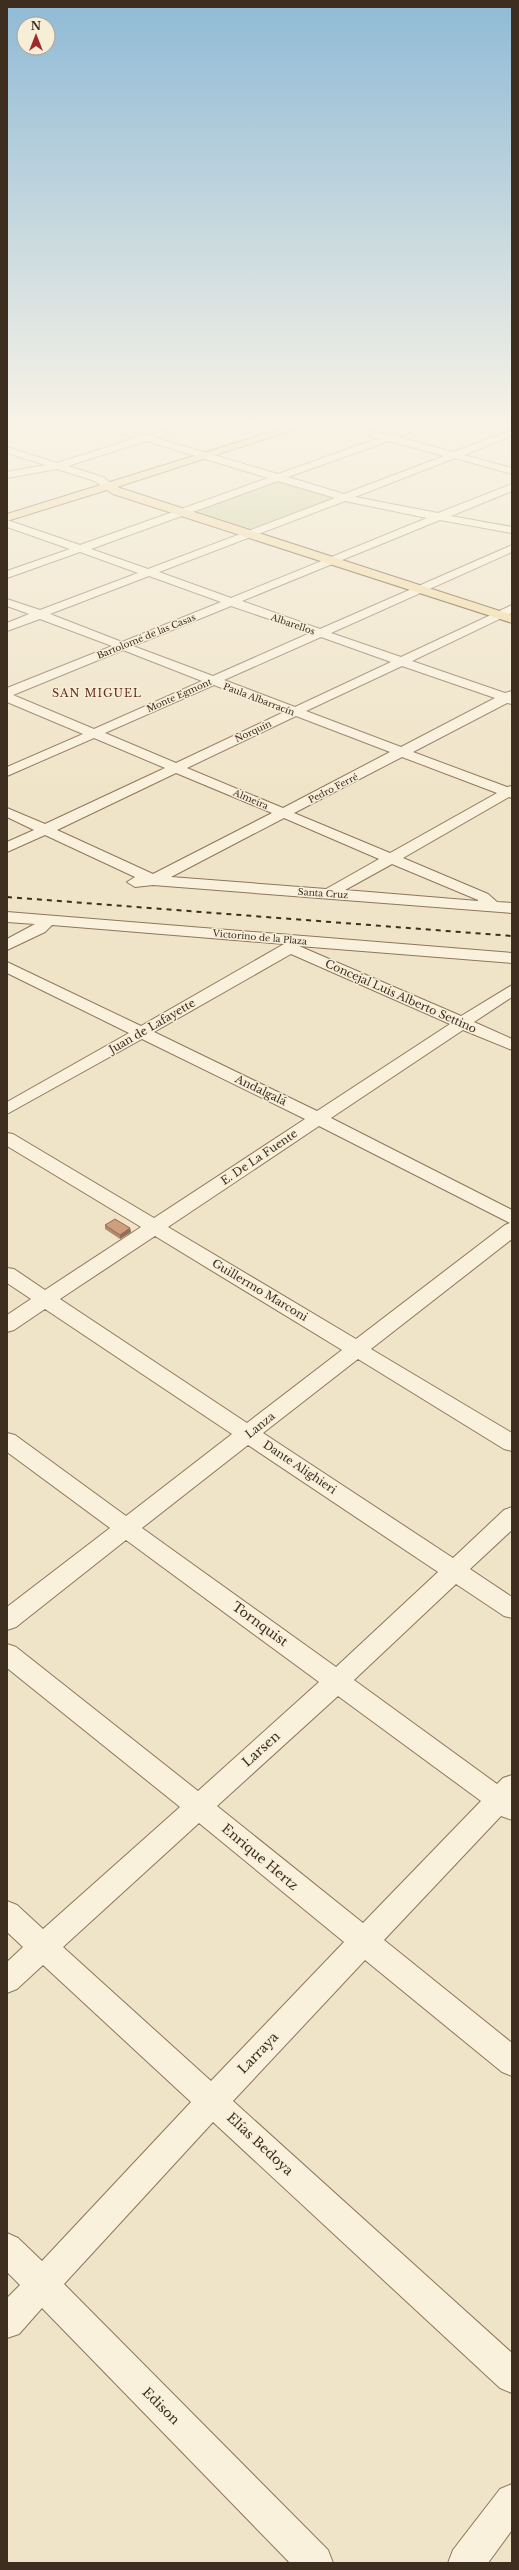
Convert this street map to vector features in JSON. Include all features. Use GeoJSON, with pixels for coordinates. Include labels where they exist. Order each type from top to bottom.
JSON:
{"type":"FeatureCollection","features":[{"type":"Feature","properties":{"kind":"main road"},"geometry":{"type":"LineString","coordinates":[[286,547],[512,619]]}},
{"type":"Feature","properties":{"kind":"street","name":"Albarellos"},"geometry":{"type":"LineString","coordinates":[[73,547],[510,698]]}},
{"type":"Feature","properties":{"kind":"street"},"geometry":{"type":"LineString","coordinates":[[7,576],[85,547]]}},
{"type":"Feature","properties":{"kind":"street"},"geometry":{"type":"LineString","coordinates":[[7,627],[214,547]]}},
{"type":"Feature","properties":{"kind":"street","name":"Bartolomé de las Casas"},"geometry":{"type":"LineString","coordinates":[[7,693],[364,547]]}},
{"type":"Feature","properties":{"kind":"street","name":"Monte Egmont"},"geometry":{"type":"LineString","coordinates":[[7,772],[512,548]]}},
{"type":"Feature","properties":{"kind":"street","name":"Paula Albarracín"},"geometry":{"type":"LineString","coordinates":[[7,602],[294,712],[510,792]]}},
{"type":"Feature","properties":{"kind":"street","name":"Ñorquín"},"geometry":{"type":"LineString","coordinates":[[7,848],[512,609]]}},
{"type":"Feature","properties":{"kind":"street","name":"Almeira"},"geometry":{"type":"LineString","coordinates":[[7,697],[392,858],[483,897],[489,901],[504,906]]}},
{"type":"Feature","properties":{"kind":"street","name":"Pedro Ferré"},"geometry":{"type":"LineString","coordinates":[[153,880],[510,698]]}},
{"type":"Feature","properties":{"kind":"street"},"geometry":{"type":"LineString","coordinates":[[328,894],[510,792]]}},
{"type":"Feature","properties":{"kind":"street"},"geometry":{"type":"LineString","coordinates":[[7,812],[153,880]]}},
{"type":"Feature","properties":{"kind":"street","name":"Santa Cruz"},"geometry":{"type":"LineString","coordinates":[[135,882],[153,880],[504,906]]}},
{"type":"Feature","properties":{"kind":"street","name":"Victorino de la Plaza"},"geometry":{"type":"LineString","coordinates":[[7,917],[292,944],[512,958]]}},
{"type":"Feature","properties":{"kind":"street"},"geometry":{"type":"LineString","coordinates":[[7,945],[39,929],[48,920]]}},
{"type":"Feature","properties":{"kind":"street","name":"Concejal Luis Alberto Settino"},"geometry":{"type":"LineString","coordinates":[[292,944],[512,1045]]}},
{"type":"Feature","properties":{"kind":"street","name":"Juan de Lafayette"},"geometry":{"type":"LineString","coordinates":[[7,1109],[292,944]]}},
{"type":"Feature","properties":{"kind":"street","name":"Andalgalá"},"geometry":{"type":"LineString","coordinates":[[7,967],[317,1118],[512,1218]]}},
{"type":"Feature","properties":{"kind":"street","name":"E. De La Fuente"},"geometry":{"type":"LineString","coordinates":[[7,1325],[512,990]]}},
{"type":"Feature","properties":{"kind":"street","name":"Guillermo Marconi"},"geometry":{"type":"LineString","coordinates":[[7,1138],[512,1443]]}},
{"type":"Feature","properties":{"kind":"street","name":"Lanza"},"geometry":{"type":"LineString","coordinates":[[7,1620],[250,1434],[356,1348],[512,1229]]}},
{"type":"Feature","properties":{"kind":"street","name":"Dante Alighieri"},"geometry":{"type":"LineString","coordinates":[[7,1274],[250,1434],[454,1572],[512,1609]]}},
{"type":"Feature","properties":{"kind":"street","name":"Tornquist"},"geometry":{"type":"LineString","coordinates":[[7,1441],[337,1681],[508,1798]]}},
{"type":"Feature","properties":{"kind":"street","name":"Larsen"},"geometry":{"type":"LineString","coordinates":[[7,1980],[337,1681],[512,1516]]}},
{"type":"Feature","properties":{"kind":"street","name":"Enrique Hertz"},"geometry":{"type":"LineString","coordinates":[[7,1654],[198,1806],[364,1943],[512,2062]]}},
{"type":"Feature","properties":{"kind":"street","name":"Larraya"},"geometry":{"type":"LineString","coordinates":[[7,2322],[213,2100],[364,1943],[508,1798]]}},
{"type":"Feature","properties":{"kind":"street","name":"Elías Bedoya"},"geometry":{"type":"LineString","coordinates":[[7,1914],[213,2100],[512,2376]]}},
{"type":"Feature","properties":{"kind":"street","name":"Edison"},"geometry":{"type":"LineString","coordinates":[[7,2249],[315,2563]]}},
{"type":"Feature","properties":{"kind":"street"},"geometry":{"type":"LineString","coordinates":[[466,2563],[512,2501]]}},
{"type":"Feature","properties":{"kind":"building"},"geometry":{"type":"Polygon","coordinates":[[[115,1219],[130,1228],[120,1235],[105,1225],[115,1219]]]}},
{"type":"Feature","properties":{"kind":"railway"},"geometry":{"type":"LineString","coordinates":[[7,897],[512,936]]}},
{"type":"Feature","properties":{"kind":"district","name":"SAN MIGUEL"},"geometry":{"type":"Point","coordinates":[97,693]}}]}
